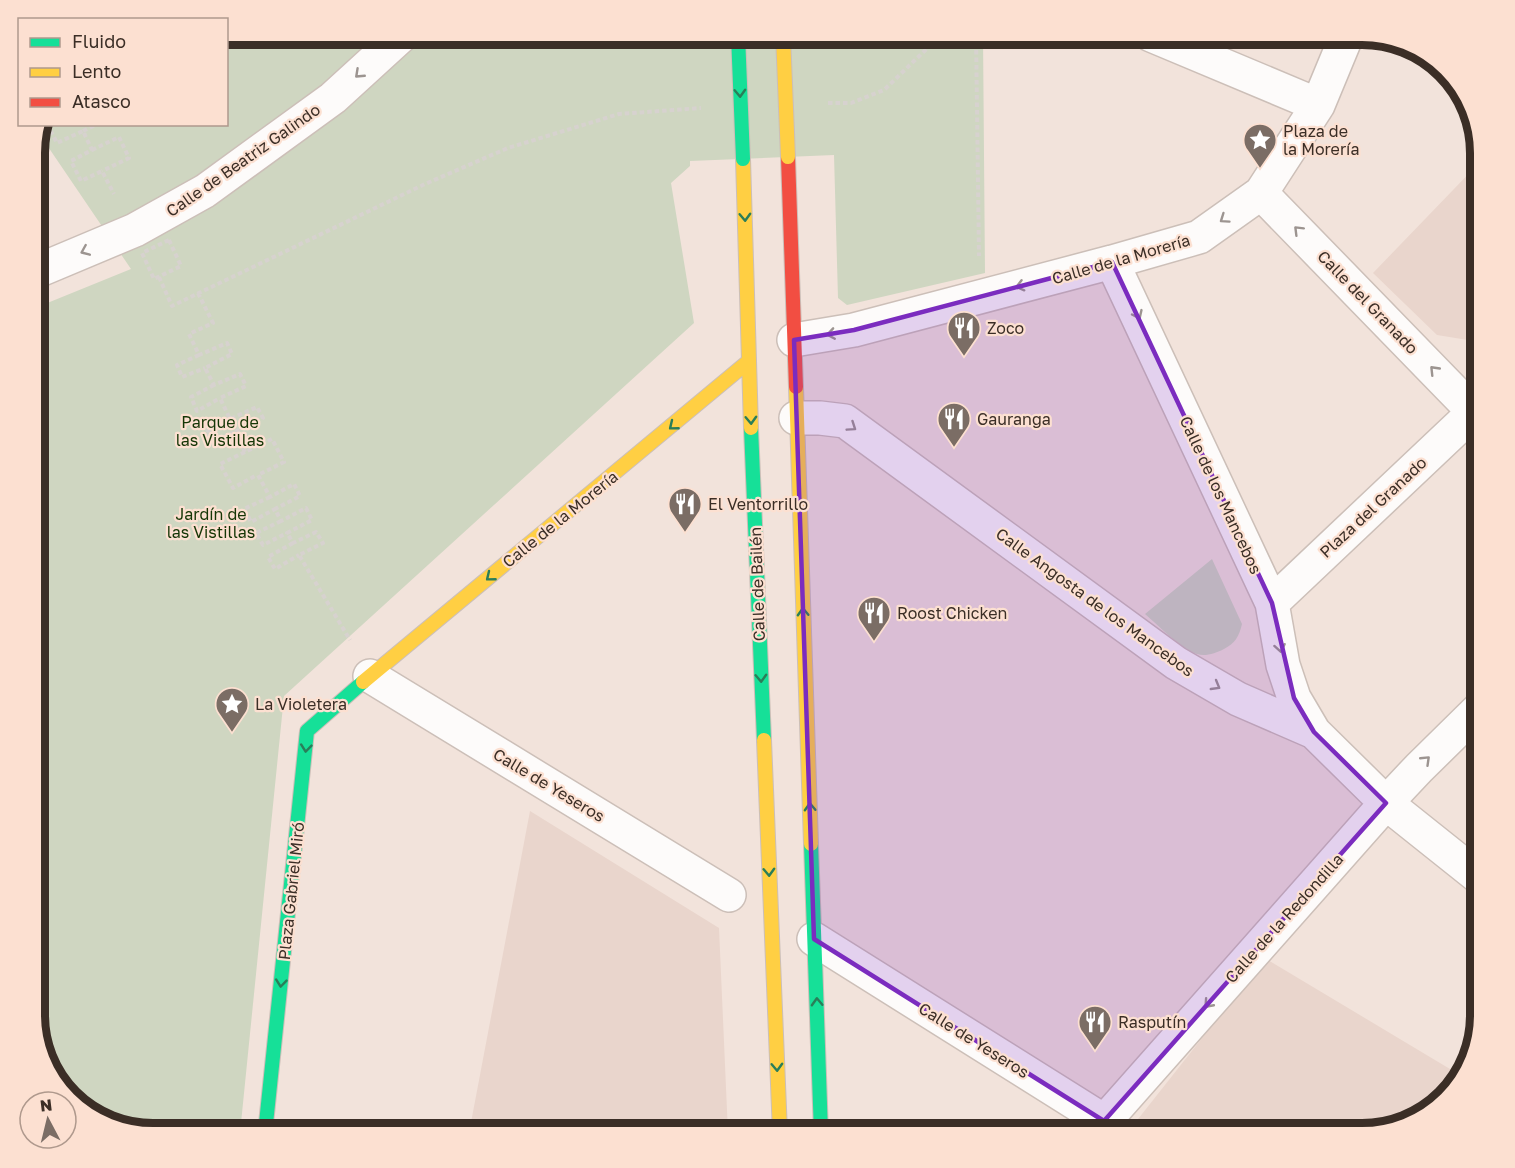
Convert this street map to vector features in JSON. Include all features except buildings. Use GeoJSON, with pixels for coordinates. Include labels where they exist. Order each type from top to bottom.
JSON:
{"type":"FeatureCollection","features":[{"type":"Feature","properties":{"kind":"main road","name":"Calle de Bailén"},"geometry":{"type":"LineString","coordinates":[[738,45],[780,1123]]}},
{"type":"Feature","properties":{"kind":"main road"},"geometry":{"type":"LineString","coordinates":[[783,45],[821,1123]]}},
{"type":"Feature","properties":{"kind":"main road","name":"Calle de la Morería"},"geometry":{"type":"LineString","coordinates":[[370,676],[749,361]]}},
{"type":"Feature","properties":{"kind":"main road","name":"Plaza Gabriel Miró"},"geometry":{"type":"LineString","coordinates":[[266,1123],[307,731],[370,676]]}},
{"type":"Feature","properties":{"kind":"street","name":"Calle de Beatriz Galindo"},"geometry":{"type":"LineString","coordinates":[[45,268],[135,230],[204,191],[333,98],[390,45]]}},
{"type":"Feature","properties":{"kind":"street"},"geometry":{"type":"LineString","coordinates":[[1177,45],[1318,105]]}},
{"type":"Feature","properties":{"kind":"street","name":"Calle de la Morería"},"geometry":{"type":"LineString","coordinates":[[794,340],[854,330],[1199,237],[1261,193],[1318,105],[1343,45]]}},
{"type":"Feature","properties":{"kind":"street","name":"Calle del Granado"},"geometry":{"type":"LineString","coordinates":[[1261,193],[1470,408]]}},
{"type":"Feature","properties":{"kind":"street","name":"Calle de los Mancebos"},"geometry":{"type":"LineString","coordinates":[[1112,262],[1272,603],[1283,665],[1294,698],[1314,732]]}},
{"type":"Feature","properties":{"kind":"street","name":"Plaza del Granado"},"geometry":{"type":"LineString","coordinates":[[1272,603],[1470,416]]}},
{"type":"Feature","properties":{"kind":"street","name":"Calle Angosta de los Mancebos"},"geometry":{"type":"LineString","coordinates":[[796,418],[845,421],[1176,663],[1238,699],[1314,732],[1386,803]]}},
{"type":"Feature","properties":{"kind":"street","name":"Calle de Yeseros"},"geometry":{"type":"LineString","coordinates":[[370,676],[729,894]]}},
{"type":"Feature","properties":{"kind":"street","name":"Calle de la Redondilla"},"geometry":{"type":"LineString","coordinates":[[1103,1123],[1386,803],[1470,718]]}},
{"type":"Feature","properties":{"kind":"street"},"geometry":{"type":"LineString","coordinates":[[1386,803],[1470,870]]}},
{"type":"Feature","properties":{"kind":"street","name":"Calle de Yeseros"},"geometry":{"type":"LineString","coordinates":[[814,939],[1093,1123]]}},
{"type":"Feature","properties":{"kind":"path"},"geometry":{"type":"LineString","coordinates":[[817,104],[851,102],[884,90],[930,45]]}},
{"type":"Feature","properties":{"kind":"path"},"geometry":{"type":"LineString","coordinates":[[976,45],[979,297]]}},
{"type":"Feature","properties":{"kind":"path"},"geometry":{"type":"LineString","coordinates":[[159,277],[172,306],[425,184],[508,148],[618,114],[703,108]]}},
{"type":"Feature","properties":{"kind":"path"},"geometry":{"type":"LineString","coordinates":[[49,127],[57,143],[93,126]]}},
{"type":"Feature","properties":{"kind":"path"},"geometry":{"type":"LineString","coordinates":[[83,131],[92,150]]}},
{"type":"Feature","properties":{"kind":"path"},"geometry":{"type":"LineString","coordinates":[[119,137],[129,158],[102,171],[81,181],[70,161],[119,137]]}},
{"type":"Feature","properties":{"kind":"path"},"geometry":{"type":"LineString","coordinates":[[102,171],[119,203]]}},
{"type":"Feature","properties":{"kind":"path"},"geometry":{"type":"LineString","coordinates":[[198,293],[213,323],[189,334],[199,355]]}},
{"type":"Feature","properties":{"kind":"path"},"geometry":{"type":"LineString","coordinates":[[227,342],[232,354],[182,377],[177,365],[199,355],[227,342]]}},
{"type":"Feature","properties":{"kind":"path"},"geometry":{"type":"LineString","coordinates":[[205,368],[214,386]]}},
{"type":"Feature","properties":{"kind":"path"},"geometry":{"type":"LineString","coordinates":[[240,374],[246,386],[197,411],[192,397],[214,386],[240,374]]}},
{"type":"Feature","properties":{"kind":"path"},"geometry":{"type":"LineString","coordinates":[[220,398],[230,419]]}},
{"type":"Feature","properties":{"kind":"path"},"geometry":{"type":"LineString","coordinates":[[257,407],[263,418],[211,443],[206,432],[230,419],[257,407]]}},
{"type":"Feature","properties":{"kind":"path"},"geometry":{"type":"LineString","coordinates":[[235,432],[245,452]]}},
{"type":"Feature","properties":{"kind":"path"},"geometry":{"type":"LineString","coordinates":[[272,439],[284,462],[232,488],[220,464],[245,452],[272,439]]}},
{"type":"Feature","properties":{"kind":"path"},"geometry":{"type":"LineString","coordinates":[[258,475],[270,497]]}},
{"type":"Feature","properties":{"kind":"path"},"geometry":{"type":"LineString","coordinates":[[294,484],[300,496],[251,522],[244,509],[270,497],[294,484]]}},
{"type":"Feature","properties":{"kind":"path"},"geometry":{"type":"LineString","coordinates":[[306,508],[312,520],[263,545],[256,533],[281,521],[306,508]]}},
{"type":"Feature","properties":{"kind":"path"},"geometry":{"type":"LineString","coordinates":[[275,509],[281,521]]}},
{"type":"Feature","properties":{"kind":"path"},"geometry":{"type":"LineString","coordinates":[[316,532],[323,543],[275,569],[268,557],[293,543],[316,532]]}},
{"type":"Feature","properties":{"kind":"path"},"geometry":{"type":"LineString","coordinates":[[287,533],[293,543]]}},
{"type":"Feature","properties":{"kind":"path"},"geometry":{"type":"LineString","coordinates":[[299,555],[370,676]]}},
{"type":"Feature","properties":{"kind":"highlighted area"},"geometry":{"type":"Polygon","coordinates":[[[1112,262],[1272,603],[1294,698],[1314,732],[1386,803],[1104,1121],[814,939],[794,340],[854,330],[1112,262]]]}},
{"type":"Feature","properties":{"kind":"shaded area"},"geometry":{"type":"Polygon","coordinates":[[[1470,172],[1470,340],[1437,335],[1373,273],[1470,172]]]}},
{"type":"Feature","properties":{"kind":"shaded area"},"geometry":{"type":"Polygon","coordinates":[[[530,811],[719,928],[728,1123],[471,1123],[530,811]]]}},
{"type":"Feature","properties":{"kind":"shaded area"},"geometry":{"type":"Polygon","coordinates":[[[1268,960],[1454,1071],[1448,1081],[1422,1105],[1410,1112],[1383,1121],[1362,1123],[1135,1123],[1210,1028],[1268,960]]]}},
{"type":"Feature","properties":{"kind":"green space","name":"Parque de las Vistillas"},"geometry":{"type":"Polygon","coordinates":[[[228,45],[983,45],[985,273],[847,305],[838,298],[834,155],[690,161],[690,166],[671,183],[694,323],[284,696],[241,1123],[139,1122],[105,1112],[87,1101],[67,1081],[56,1063],[49,1043],[45,1022],[45,304],[131,269],[45,143],[49,126],[228,126],[228,45]]]}},
{"type":"Feature","properties":{"kind":"green space"},"geometry":{"type":"Polygon","coordinates":[[[1212,559],[1242,624],[1234,642],[1214,653],[1200,655],[1177,642],[1145,614],[1212,559]]]}},
{"type":"Feature","properties":{"kind":"traffic: fast"},"geometry":{"type":"LineString","coordinates":[[738,45],[743,159]]}},
{"type":"Feature","properties":{"kind":"traffic: fast"},"geometry":{"type":"LineString","coordinates":[[751,428],[764,740]]}},
{"type":"Feature","properties":{"kind":"traffic: fast"},"geometry":{"type":"LineString","coordinates":[[266,1123],[307,731],[363,682]]}},
{"type":"Feature","properties":{"kind":"traffic: fast"},"geometry":{"type":"LineString","coordinates":[[811,844],[821,1123]]}},
{"type":"Feature","properties":{"kind":"traffic: slow"},"geometry":{"type":"LineString","coordinates":[[783,45],[788,157]]}},
{"type":"Feature","properties":{"kind":"traffic: slow"},"geometry":{"type":"LineString","coordinates":[[743,159],[751,428]]}},
{"type":"Feature","properties":{"kind":"traffic: slow"},"geometry":{"type":"LineString","coordinates":[[363,682],[749,361]]}},
{"type":"Feature","properties":{"kind":"traffic: slow"},"geometry":{"type":"LineString","coordinates":[[796,387],[811,844]]}},
{"type":"Feature","properties":{"kind":"traffic: slow"},"geometry":{"type":"LineString","coordinates":[[764,740],[780,1123]]}},
{"type":"Feature","properties":{"kind":"traffic: jam"},"geometry":{"type":"LineString","coordinates":[[788,157],[796,387]]}},
{"type":"Feature","properties":{"kind":"place","name":"Plaza de la Morería"},"geometry":{"type":"Point","coordinates":[1260,169]}},
{"type":"Feature","properties":{"kind":"place","name":"Zoco"},"geometry":{"type":"Point","coordinates":[964,357]}},
{"type":"Feature","properties":{"kind":"place","name":"Gauranga"},"geometry":{"type":"Point","coordinates":[954,448]}},
{"type":"Feature","properties":{"kind":"place","name":"El Ventorrillo"},"geometry":{"type":"Point","coordinates":[685,533]}},
{"type":"Feature","properties":{"kind":"place","name":"Roost Chicken"},"geometry":{"type":"Point","coordinates":[874,642]}},
{"type":"Feature","properties":{"kind":"place","name":"La Violetera"},"geometry":{"type":"Point","coordinates":[232,733]}},
{"type":"Feature","properties":{"kind":"place","name":"Rasputín"},"geometry":{"type":"Point","coordinates":[1095,1051]}},
{"type":"Feature","properties":{"kind":"park label","name":"Jardín de las Vistillas"},"geometry":{"type":"Point","coordinates":[211,523]}}]}
